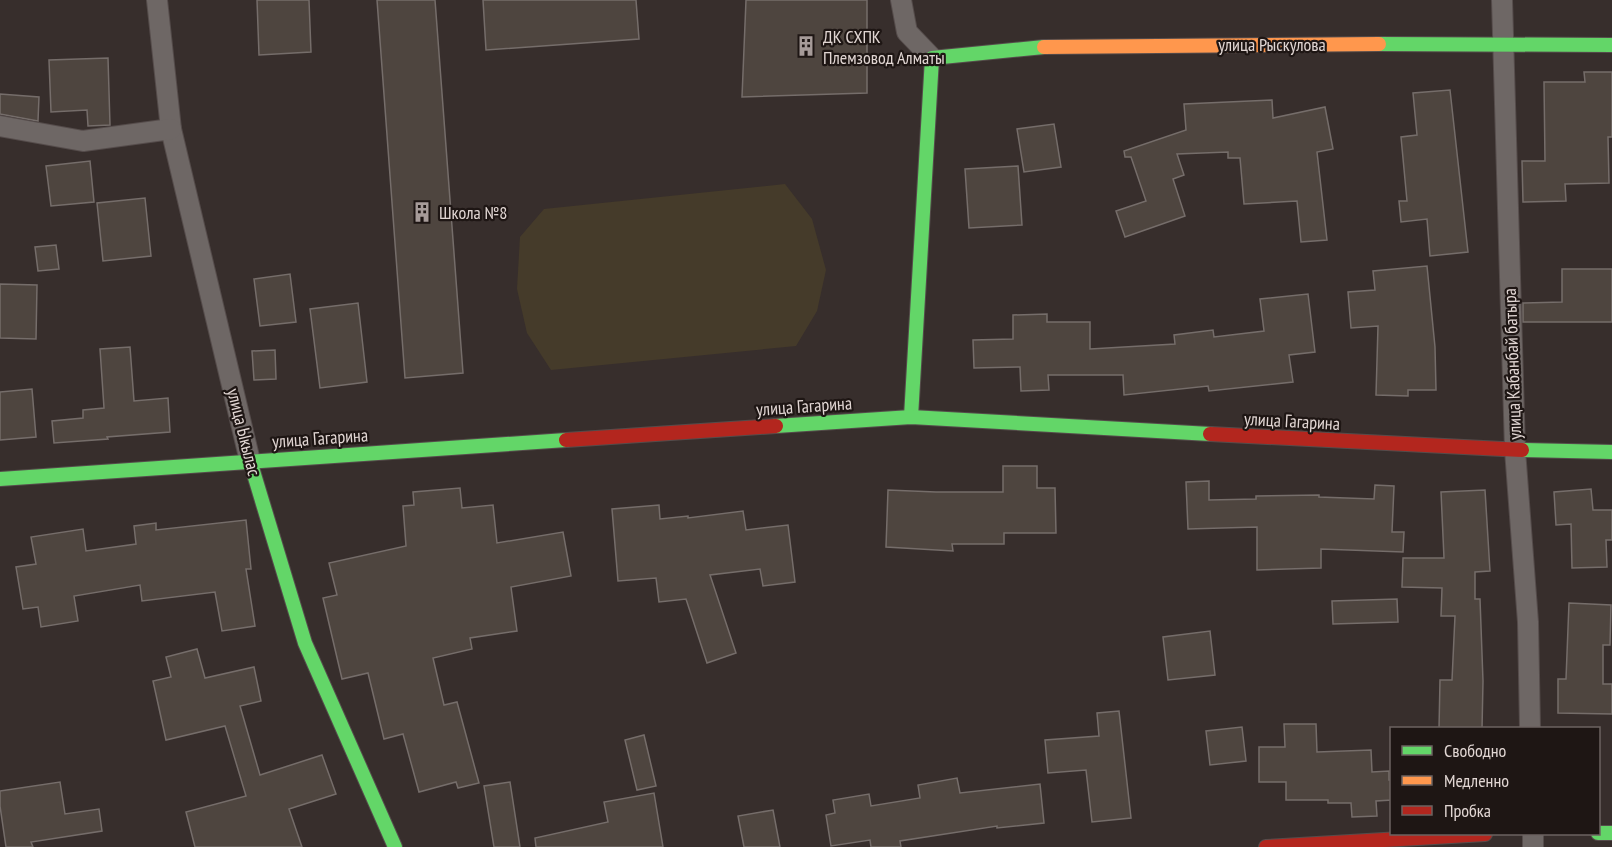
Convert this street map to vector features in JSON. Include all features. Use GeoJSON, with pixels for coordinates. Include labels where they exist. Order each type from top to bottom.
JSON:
{"type":"FeatureCollection","features":[{"type":"Feature","properties":{"kind":"street","name":"улица Ыкылас"},"geometry":{"type":"LineString","coordinates":[[157,0],[171,129],[250,460],[305,643],[394,847]]}},
{"type":"Feature","properties":{"kind":"street"},"geometry":{"type":"LineString","coordinates":[[901,0],[907,32],[932,58],[911,417]]}},
{"type":"Feature","properties":{"kind":"street","name":"улица Кабанбай батыра"},"geometry":{"type":"LineString","coordinates":[[1502,0],[1515,450],[1528,622],[1530,727]]}},
{"type":"Feature","properties":{"kind":"street","name":"улица Рыскулова"},"geometry":{"type":"LineString","coordinates":[[932,58],[1059,45],[1612,45]]}},
{"type":"Feature","properties":{"kind":"street"},"geometry":{"type":"LineString","coordinates":[[0,126],[83,141],[171,129]]}},
{"type":"Feature","properties":{"kind":"street","name":"улица Гагарина"},"geometry":{"type":"LineString","coordinates":[[0,479],[250,460],[911,417],[1515,450],[1612,452]]}},
{"type":"Feature","properties":{"kind":"street"},"geometry":{"type":"LineString","coordinates":[[1266,847],[1468,835]]}},
{"type":"Feature","properties":{"kind":"shaded area"},"geometry":{"type":"Polygon","coordinates":[[[785,184],[812,219],[826,270],[817,311],[796,346],[551,370],[527,333],[517,289],[520,237],[544,209],[785,184]]]}},
{"type":"Feature","properties":{"kind":"building"},"geometry":{"type":"Polygon","coordinates":[[[257,0],[309,0],[311,52],[259,55],[257,0]]]}},
{"type":"Feature","properties":{"kind":"building","name":"Школа №8"},"geometry":{"type":"Polygon","coordinates":[[[377,0],[435,0],[463,373],[405,378],[377,0]]]}},
{"type":"Feature","properties":{"kind":"building"},"geometry":{"type":"Polygon","coordinates":[[[483,0],[636,0],[639,39],[486,50],[483,0]]]}},
{"type":"Feature","properties":{"kind":"building","name":"ДК СХПК Племзовод Алматы"},"geometry":{"type":"Polygon","coordinates":[[[746,0],[867,0],[867,93],[742,97],[746,0]]]}},
{"type":"Feature","properties":{"kind":"building"},"geometry":{"type":"Polygon","coordinates":[[[108,58],[110,125],[88,126],[87,110],[51,112],[49,60],[108,58]]]}},
{"type":"Feature","properties":{"kind":"building"},"geometry":{"type":"Polygon","coordinates":[[[1584,72],[1612,72],[1612,137],[1608,137],[1609,183],[1565,184],[1566,201],[1523,202],[1522,161],[1545,161],[1544,82],[1585,82],[1584,72]]]}},
{"type":"Feature","properties":{"kind":"building"},"geometry":{"type":"Polygon","coordinates":[[[1450,90],[1468,252],[1430,256],[1427,219],[1401,222],[1399,201],[1407,201],[1401,137],[1417,135],[1413,93],[1450,90]]]}},
{"type":"Feature","properties":{"kind":"building"},"geometry":{"type":"Polygon","coordinates":[[[0,94],[39,97],[38,121],[0,114],[0,94]]]}},
{"type":"Feature","properties":{"kind":"building"},"geometry":{"type":"Polygon","coordinates":[[[1272,100],[1273,118],[1325,107],[1333,149],[1317,152],[1327,240],[1301,242],[1297,201],[1244,204],[1240,158],[1228,158],[1228,152],[1177,154],[1184,175],[1173,179],[1185,216],[1125,237],[1116,211],[1146,201],[1131,157],[1125,157],[1124,151],[1186,130],[1184,104],[1272,100]]]}},
{"type":"Feature","properties":{"kind":"building"},"geometry":{"type":"Polygon","coordinates":[[[1054,124],[1061,167],[1024,172],[1017,129],[1054,124]]]}},
{"type":"Feature","properties":{"kind":"building"},"geometry":{"type":"Polygon","coordinates":[[[90,161],[94,202],[51,206],[46,166],[90,161]]]}},
{"type":"Feature","properties":{"kind":"building"},"geometry":{"type":"Polygon","coordinates":[[[1018,166],[1022,225],[969,228],[965,169],[1018,166]]]}},
{"type":"Feature","properties":{"kind":"building"},"geometry":{"type":"Polygon","coordinates":[[[145,198],[151,256],[103,261],[97,203],[145,198]]]}},
{"type":"Feature","properties":{"kind":"building"},"geometry":{"type":"Polygon","coordinates":[[[56,245],[59,269],[38,271],[35,247],[56,245]]]}},
{"type":"Feature","properties":{"kind":"building"},"geometry":{"type":"Polygon","coordinates":[[[1427,266],[1435,347],[1436,390],[1408,390],[1408,396],[1376,395],[1378,326],[1351,328],[1348,292],[1375,290],[1373,271],[1427,266]]]}},
{"type":"Feature","properties":{"kind":"building"},"geometry":{"type":"Polygon","coordinates":[[[1562,269],[1612,269],[1612,322],[1523,322],[1523,303],[1562,302],[1562,269]]]}},
{"type":"Feature","properties":{"kind":"building"},"geometry":{"type":"Polygon","coordinates":[[[290,274],[296,322],[260,326],[254,279],[290,274]]]}},
{"type":"Feature","properties":{"kind":"building"},"geometry":{"type":"Polygon","coordinates":[[[0,284],[37,285],[36,339],[0,338],[0,284]]]}},
{"type":"Feature","properties":{"kind":"building"},"geometry":{"type":"Polygon","coordinates":[[[1308,294],[1315,352],[1289,355],[1293,382],[1209,391],[1208,386],[1124,395],[1123,375],[1048,375],[1049,390],[1021,391],[1020,367],[974,368],[973,340],[1013,339],[1013,315],[1047,314],[1047,322],[1090,322],[1090,349],[1175,344],[1174,335],[1213,330],[1214,337],[1264,331],[1260,299],[1308,294]]]}},
{"type":"Feature","properties":{"kind":"building"},"geometry":{"type":"Polygon","coordinates":[[[358,303],[367,382],[320,388],[310,309],[358,303]]]}},
{"type":"Feature","properties":{"kind":"building"},"geometry":{"type":"Polygon","coordinates":[[[130,347],[134,401],[168,398],[170,432],[54,443],[52,421],[83,418],[83,410],[104,408],[100,349],[130,347]]]}},
{"type":"Feature","properties":{"kind":"building"},"geometry":{"type":"Polygon","coordinates":[[[275,350],[276,379],[254,380],[252,351],[275,350]]]}},
{"type":"Feature","properties":{"kind":"building"},"geometry":{"type":"Polygon","coordinates":[[[32,389],[36,437],[0,440],[0,392],[32,389]]]}},
{"type":"Feature","properties":{"kind":"building"},"geometry":{"type":"Polygon","coordinates":[[[1003,466],[1037,466],[1037,488],[1055,488],[1056,533],[1004,533],[1004,544],[952,544],[953,551],[886,547],[888,490],[1003,492],[1003,466]]]}},
{"type":"Feature","properties":{"kind":"building"},"geometry":{"type":"Polygon","coordinates":[[[1209,481],[1209,500],[1256,499],[1256,496],[1319,495],[1319,497],[1374,499],[1375,485],[1394,486],[1392,532],[1404,532],[1403,552],[1321,549],[1321,568],[1257,570],[1257,527],[1188,529],[1186,482],[1209,481]]]}},
{"type":"Feature","properties":{"kind":"building"},"geometry":{"type":"Polygon","coordinates":[[[460,488],[462,508],[493,505],[497,543],[563,532],[571,576],[511,587],[517,631],[470,638],[472,649],[433,658],[444,705],[457,702],[479,783],[458,788],[456,782],[419,792],[403,734],[384,739],[368,673],[342,679],[323,598],[337,595],[329,563],[406,546],[403,506],[414,505],[413,492],[460,488]]]}},
{"type":"Feature","properties":{"kind":"building"},"geometry":{"type":"Polygon","coordinates":[[[1591,489],[1593,510],[1612,510],[1612,540],[1606,540],[1607,567],[1572,568],[1571,524],[1556,525],[1554,492],[1591,489]]]}},
{"type":"Feature","properties":{"kind":"building"},"geometry":{"type":"Polygon","coordinates":[[[1485,490],[1490,571],[1475,572],[1475,599],[1480,599],[1482,727],[1439,727],[1440,680],[1452,680],[1455,616],[1441,616],[1442,588],[1402,587],[1403,558],[1444,558],[1441,492],[1485,490]]]}},
{"type":"Feature","properties":{"kind":"building"},"geometry":{"type":"Polygon","coordinates":[[[659,505],[660,519],[743,511],[746,530],[788,525],[795,582],[763,586],[760,569],[710,575],[736,653],[707,663],[686,599],[659,602],[656,578],[618,581],[612,509],[659,505]]]}},
{"type":"Feature","properties":{"kind":"building"},"geometry":{"type":"Polygon","coordinates":[[[246,520],[251,569],[246,569],[255,626],[222,631],[215,592],[142,601],[140,585],[74,596],[78,621],[41,627],[38,607],[23,609],[16,567],[36,564],[31,537],[83,529],[86,551],[136,544],[134,526],[156,523],[156,530],[246,520]]]}},
{"type":"Feature","properties":{"kind":"building"},"geometry":{"type":"Polygon","coordinates":[[[1397,599],[1398,622],[1333,624],[1332,601],[1397,599]]]}},
{"type":"Feature","properties":{"kind":"building"},"geometry":{"type":"Polygon","coordinates":[[[1569,603],[1611,605],[1610,645],[1603,645],[1603,684],[1612,684],[1612,714],[1558,713],[1558,679],[1566,679],[1569,603]]]}},
{"type":"Feature","properties":{"kind":"building"},"geometry":{"type":"Polygon","coordinates":[[[1210,631],[1215,675],[1168,680],[1163,637],[1210,631]]]}},
{"type":"Feature","properties":{"kind":"building"},"geometry":{"type":"Polygon","coordinates":[[[197,649],[205,678],[254,667],[261,701],[240,706],[260,775],[322,755],[336,794],[289,809],[302,847],[195,847],[186,812],[246,796],[225,726],[166,740],[153,681],[171,677],[166,657],[197,649]]]}},
{"type":"Feature","properties":{"kind":"building"},"geometry":{"type":"Polygon","coordinates":[[[1119,711],[1131,818],[1092,822],[1086,770],[1048,773],[1045,740],[1099,736],[1097,713],[1119,711]]]}},
{"type":"Feature","properties":{"kind":"building"},"geometry":{"type":"Polygon","coordinates":[[[1284,724],[1316,724],[1317,752],[1371,750],[1372,772],[1389,771],[1390,800],[1376,801],[1377,816],[1352,817],[1351,803],[1328,803],[1328,800],[1286,800],[1286,782],[1259,782],[1259,747],[1285,747],[1284,724]]]}},
{"type":"Feature","properties":{"kind":"building"},"geometry":{"type":"Polygon","coordinates":[[[1242,727],[1246,761],[1210,765],[1206,731],[1242,727]]]}},
{"type":"Feature","properties":{"kind":"building"},"geometry":{"type":"Polygon","coordinates":[[[644,735],[656,786],[637,790],[625,740],[644,735]]]}},
{"type":"Feature","properties":{"kind":"building"},"geometry":{"type":"Polygon","coordinates":[[[957,778],[960,793],[1040,784],[1044,823],[997,828],[997,826],[900,841],[901,847],[871,847],[870,840],[831,846],[826,815],[835,813],[833,800],[869,794],[871,806],[920,798],[918,785],[957,778]]]}},
{"type":"Feature","properties":{"kind":"building"},"geometry":{"type":"Polygon","coordinates":[[[60,782],[65,814],[99,809],[102,831],[31,842],[33,847],[6,847],[0,791],[60,782]]]}},
{"type":"Feature","properties":{"kind":"building"},"geometry":{"type":"Polygon","coordinates":[[[510,782],[520,847],[494,847],[484,786],[510,782]]]}},
{"type":"Feature","properties":{"kind":"building"},"geometry":{"type":"Polygon","coordinates":[[[654,793],[663,847],[536,847],[535,838],[608,822],[604,802],[654,793]]]}},
{"type":"Feature","properties":{"kind":"building"},"geometry":{"type":"Polygon","coordinates":[[[773,810],[780,847],[744,847],[738,816],[773,810]]]}},
{"type":"Feature","properties":{"kind":"traffic: fast"},"geometry":{"type":"LineString","coordinates":[[1379,44],[1612,45]]}},
{"type":"Feature","properties":{"kind":"traffic: fast"},"geometry":{"type":"LineString","coordinates":[[911,417],[932,58],[1044,47]]}},
{"type":"Feature","properties":{"kind":"traffic: fast"},"geometry":{"type":"LineString","coordinates":[[776,426],[911,417],[1210,434]]}},
{"type":"Feature","properties":{"kind":"traffic: fast"},"geometry":{"type":"LineString","coordinates":[[0,479],[566,440]]}},
{"type":"Feature","properties":{"kind":"traffic: fast"},"geometry":{"type":"LineString","coordinates":[[1522,450],[1612,452]]}},
{"type":"Feature","properties":{"kind":"traffic: fast"},"geometry":{"type":"LineString","coordinates":[[250,461],[305,643],[395,847]]}},
{"type":"Feature","properties":{"kind":"traffic: fast"},"geometry":{"type":"LineString","coordinates":[[1600,833],[1612,833]]}},
{"type":"Feature","properties":{"kind":"traffic: slow"},"geometry":{"type":"LineString","coordinates":[[1044,47],[1379,44]]}},
{"type":"Feature","properties":{"kind":"traffic: jam"},"geometry":{"type":"LineString","coordinates":[[566,440],[776,426]]}},
{"type":"Feature","properties":{"kind":"traffic: jam"},"geometry":{"type":"LineString","coordinates":[[1210,434],[1522,450]]}},
{"type":"Feature","properties":{"kind":"traffic: jam"},"geometry":{"type":"LineString","coordinates":[[1266,847],[1468,835]]}},
{"type":"Feature","properties":{"kind":"place","name":"ДК СХПК Племзовод Алматы"},"geometry":{"type":"Point","coordinates":[806,46]}},
{"type":"Feature","properties":{"kind":"place","name":"Школа №8"},"geometry":{"type":"Point","coordinates":[422,212]}}]}
